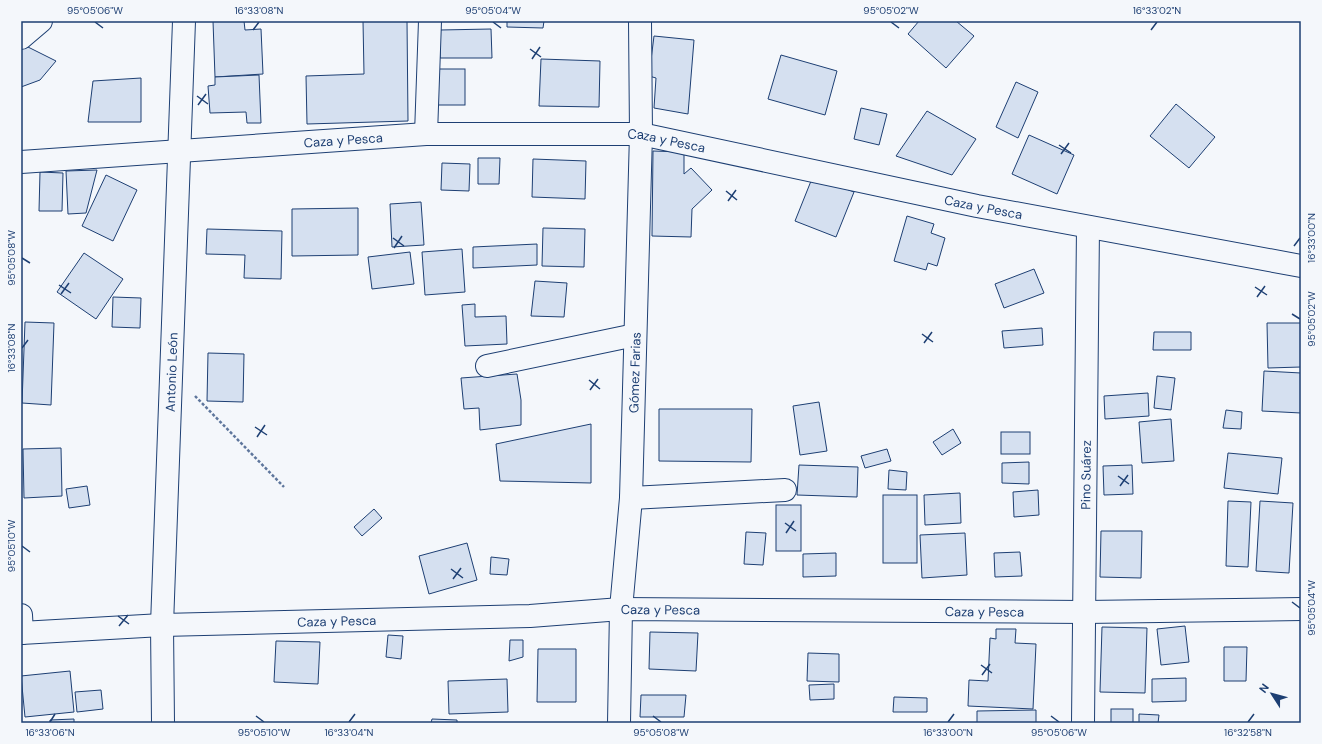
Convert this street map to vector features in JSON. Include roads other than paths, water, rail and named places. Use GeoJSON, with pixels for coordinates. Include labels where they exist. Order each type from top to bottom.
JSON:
{"type":"FeatureCollection","features":[{"type":"Feature","properties":{"kind":"street"},"geometry":{"type":"LineString","coordinates":[[21,38],[41,21]]}},
{"type":"Feature","properties":{"kind":"street","name":"Antonio León"},"geometry":{"type":"LineString","coordinates":[[163,723],[162,625],[170,370],[180,152],[184,21]]}},
{"type":"Feature","properties":{"kind":"street"},"geometry":{"type":"LineString","coordinates":[[426,134],[430,21]]}},
{"type":"Feature","properties":{"kind":"street","name":"Gómez Farias"},"geometry":{"type":"LineString","coordinates":[[619,723],[621,609],[631,498],[634,335],[641,134],[640,21]]}},
{"type":"Feature","properties":{"kind":"street","name":"Caza y Pesca"},"geometry":{"type":"LineString","coordinates":[[21,162],[426,134],[641,134],[969,204],[1301,266]]}},
{"type":"Feature","properties":{"kind":"street","name":"Pino Suárez"},"geometry":{"type":"LineString","coordinates":[[1083,723],[1088,226]]}},
{"type":"Feature","properties":{"kind":"street"},"geometry":{"type":"LineString","coordinates":[[487,366],[634,335]]}},
{"type":"Feature","properties":{"kind":"street"},"geometry":{"type":"LineString","coordinates":[[631,498],[785,490]]}},
{"type":"Feature","properties":{"kind":"street","name":"Caza y Pesca"},"geometry":{"type":"LineString","coordinates":[[21,627],[530,616],[621,609],[1085,612],[1301,609]]}}]}
